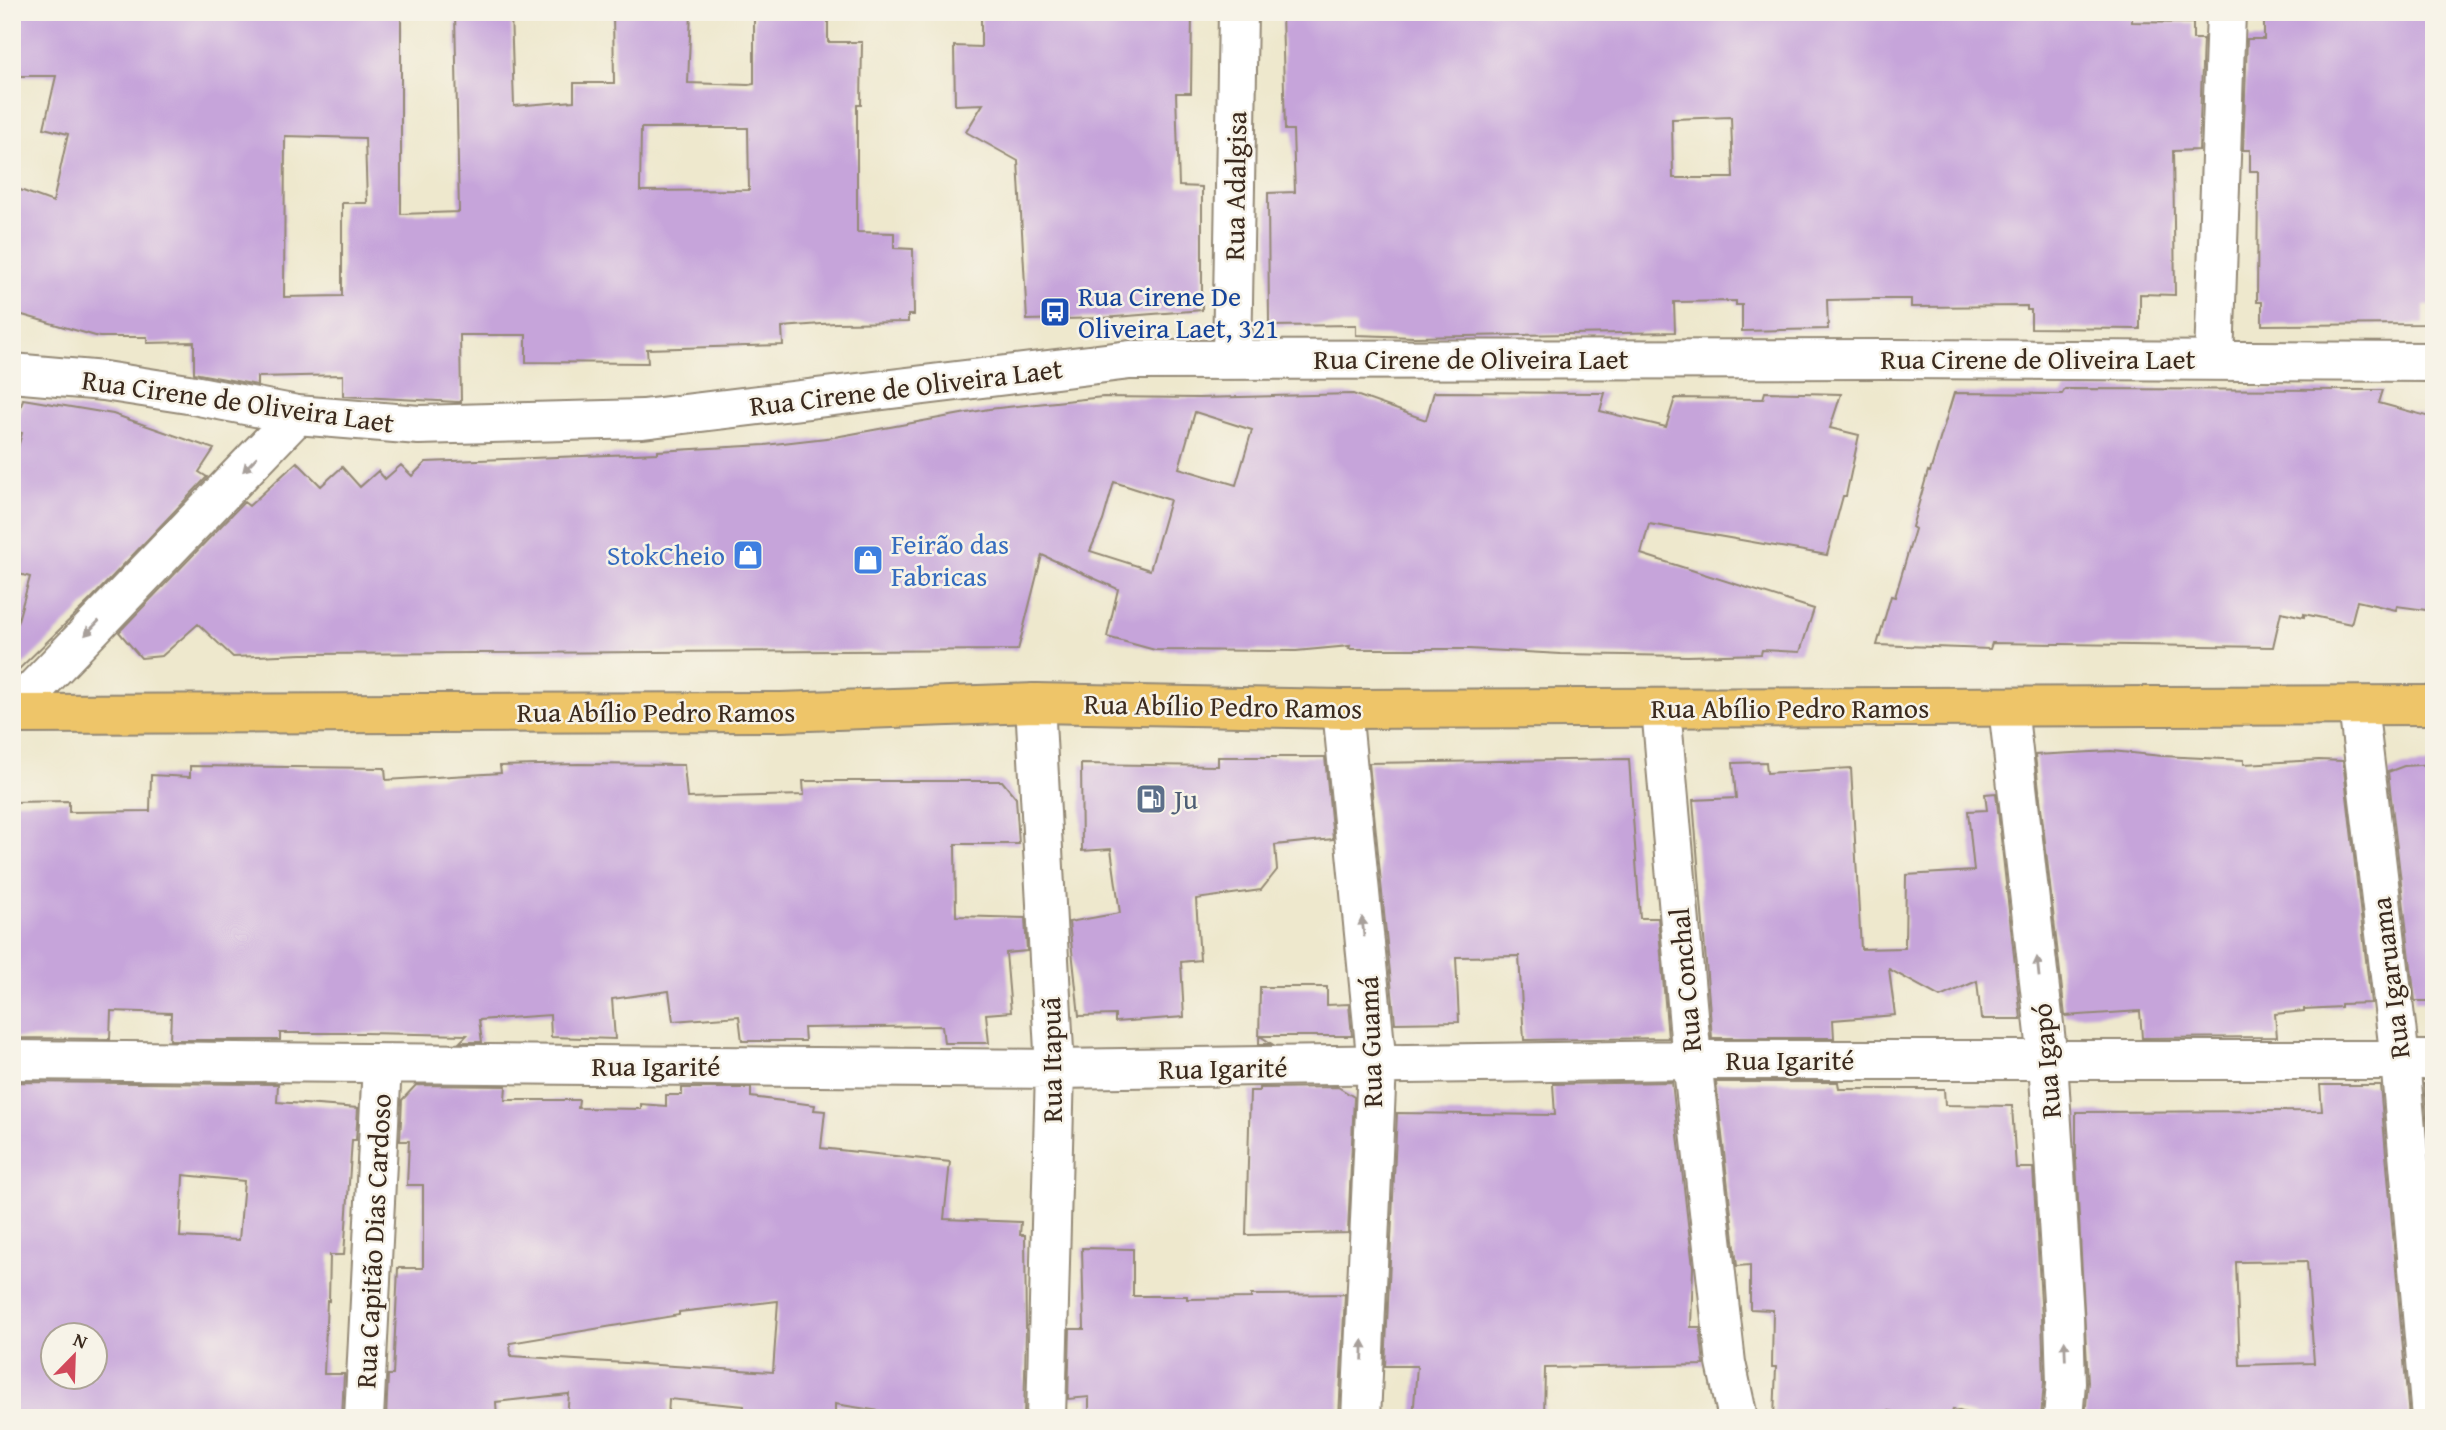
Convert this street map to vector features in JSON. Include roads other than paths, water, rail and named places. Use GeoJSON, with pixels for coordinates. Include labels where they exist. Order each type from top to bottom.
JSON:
{"type":"FeatureCollection","features":[{"type":"Feature","properties":{"kind":"main road","name":"Rua Abílio Pedro Ramos"},"geometry":{"type":"LineString","coordinates":[[12,713],[767,712],[1035,703],[1342,709],[2434,705]]}},
{"type":"Feature","properties":{"kind":"street","name":"Rua Adalgisa"},"geometry":{"type":"LineString","coordinates":[[1232,360],[1238,12]]}},
{"type":"Feature","properties":{"kind":"street"},"geometry":{"type":"LineString","coordinates":[[2214,360],[2226,12]]}},
{"type":"Feature","properties":{"kind":"street","name":"Rua Cirene de Oliveira Laet"},"geometry":{"type":"LineString","coordinates":[[12,373],[116,383],[297,415],[419,425],[643,419],[1130,360],[2434,362]]}},
{"type":"Feature","properties":{"kind":"street"},"geometry":{"type":"LineString","coordinates":[[12,713],[297,415]]}},
{"type":"Feature","properties":{"kind":"street","name":"Rua Itapuã"},"geometry":{"type":"LineString","coordinates":[[1035,703],[1055,1069],[1046,1418]]}},
{"type":"Feature","properties":{"kind":"street","name":"Rua Igaruama"},"geometry":{"type":"LineString","coordinates":[[2358,706],[2417,1060],[2431,1418]]}},
{"type":"Feature","properties":{"kind":"street","name":"Rua Igapó"},"geometry":{"type":"LineString","coordinates":[[2008,707],[2048,1060],[2064,1317],[2066,1383],[2063,1418]]}},
{"type":"Feature","properties":{"kind":"street","name":"Rua Conchal"},"geometry":{"type":"LineString","coordinates":[[1661,708],[1692,1060],[1726,1363],[1738,1418]]}},
{"type":"Feature","properties":{"kind":"street","name":"Rua Guamá"},"geometry":{"type":"LineString","coordinates":[[1342,709],[1377,1066],[1361,1418]]}},
{"type":"Feature","properties":{"kind":"street","name":"Rua Igarité"},"geometry":{"type":"LineString","coordinates":[[12,1060],[1055,1069],[1692,1060],[2417,1060]]}},
{"type":"Feature","properties":{"kind":"street","name":"Rua Capitão Dias Cardoso"},"geometry":{"type":"LineString","coordinates":[[364,1418],[382,1063]]}},
{"type":"Feature","properties":{"kind":"place","name":"Rua Cirene De Oliveira Laet, 321"},"geometry":{"type":"Point","coordinates":[1055,312]}},
{"type":"Feature","properties":{"kind":"place","name":"StokCheio"},"geometry":{"type":"Point","coordinates":[748,555]}},
{"type":"Feature","properties":{"kind":"place","name":"Feirão das Fabricas"},"geometry":{"type":"Point","coordinates":[868,560]}},
{"type":"Feature","properties":{"kind":"place","name":"Ju"},"geometry":{"type":"Point","coordinates":[1151,799]}}]}
